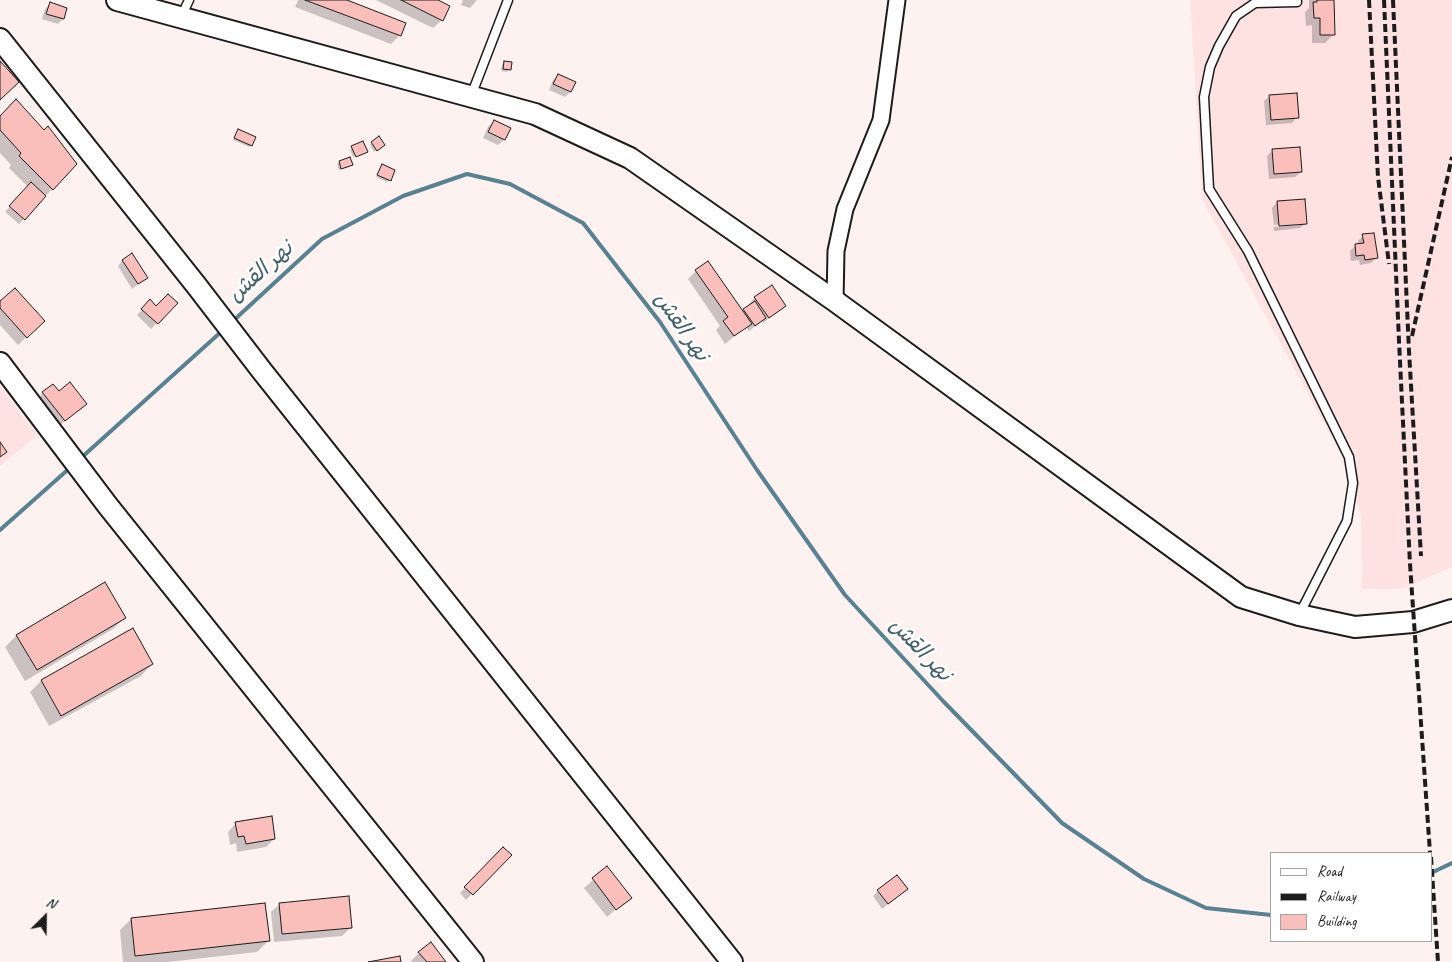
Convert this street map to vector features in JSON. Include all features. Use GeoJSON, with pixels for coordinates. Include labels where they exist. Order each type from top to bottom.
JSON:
{"type":"FeatureCollection","features":[{"type":"Feature","properties":{"kind":"street"},"geometry":{"type":"LineString","coordinates":[[117,0],[185,8],[535,114],[630,158],[835,301],[1241,597],[1299,614],[1355,627],[1413,622],[1452,610]]}},
{"type":"Feature","properties":{"kind":"street"},"geometry":{"type":"LineString","coordinates":[[835,301],[836,251],[845,209],[881,120],[897,0]]}},
{"type":"Feature","properties":{"kind":"street"},"geometry":{"type":"LineString","coordinates":[[0,40],[732,962]]}},
{"type":"Feature","properties":{"kind":"street"},"geometry":{"type":"LineString","coordinates":[[0,363],[108,506],[473,962]]}},
{"type":"Feature","properties":{"kind":"lane"},"geometry":{"type":"LineString","coordinates":[[472,96],[508,0]]}},
{"type":"Feature","properties":{"kind":"lane"},"geometry":{"type":"LineString","coordinates":[[1297,2],[1255,3],[1236,16],[1219,46],[1210,67],[1204,97],[1209,189],[1248,251],[1349,456],[1353,483],[1347,521],[1299,614]]}},
{"type":"Feature","properties":{"kind":"shaded area"},"geometry":{"type":"Polygon","coordinates":[[[1190,0],[1452,0],[1452,567],[1402,589],[1362,589],[1361,515],[1339,451],[1202,199],[1190,0]]]}},
{"type":"Feature","properties":{"kind":"shaded area"},"geometry":{"type":"Polygon","coordinates":[[[0,386],[37,435],[0,466],[0,386]]]}},
{"type":"Feature","properties":{"kind":"building"},"geometry":{"type":"Polygon","coordinates":[[[305,0],[347,0],[406,23],[401,36],[305,0]]]}},
{"type":"Feature","properties":{"kind":"building"},"geometry":{"type":"Polygon","coordinates":[[[401,0],[438,0],[450,6],[443,21],[401,0]]]}},
{"type":"Feature","properties":{"kind":"building"},"geometry":{"type":"Polygon","coordinates":[[[1317,0],[1334,0],[1335,35],[1320,35],[1320,18],[1314,18],[1313,2],[1317,2],[1317,0]]]}},
{"type":"Feature","properties":{"kind":"building"},"geometry":{"type":"Polygon","coordinates":[[[50,2],[67,8],[64,19],[46,14],[50,2]]]}},
{"type":"Feature","properties":{"kind":"building"},"geometry":{"type":"Polygon","coordinates":[[[0,61],[19,82],[0,100],[0,61]]]}},
{"type":"Feature","properties":{"kind":"building"},"geometry":{"type":"Polygon","coordinates":[[[504,61],[512,62],[511,70],[503,69],[504,61]]]}},
{"type":"Feature","properties":{"kind":"building"},"geometry":{"type":"Polygon","coordinates":[[[558,74],[576,82],[571,92],[553,84],[558,74]]]}},
{"type":"Feature","properties":{"kind":"building"},"geometry":{"type":"Polygon","coordinates":[[[1297,93],[1299,118],[1271,120],[1269,95],[1297,93]]]}},
{"type":"Feature","properties":{"kind":"building"},"geometry":{"type":"Polygon","coordinates":[[[16,99],[44,130],[48,126],[77,164],[53,190],[19,156],[21,153],[0,130],[0,116],[16,99]]]}},
{"type":"Feature","properties":{"kind":"building"},"geometry":{"type":"Polygon","coordinates":[[[494,120],[511,128],[505,140],[488,132],[494,120]]]}},
{"type":"Feature","properties":{"kind":"building"},"geometry":{"type":"Polygon","coordinates":[[[238,129],[256,137],[252,146],[234,138],[238,129]]]}},
{"type":"Feature","properties":{"kind":"building"},"geometry":{"type":"Polygon","coordinates":[[[379,136],[385,145],[377,151],[371,142],[379,136]]]}},
{"type":"Feature","properties":{"kind":"building"},"geometry":{"type":"Polygon","coordinates":[[[363,141],[368,152],[356,157],[351,146],[363,141]]]}},
{"type":"Feature","properties":{"kind":"building"},"geometry":{"type":"Polygon","coordinates":[[[1300,147],[1302,172],[1274,174],[1272,149],[1300,147]]]}},
{"type":"Feature","properties":{"kind":"building"},"geometry":{"type":"Polygon","coordinates":[[[350,157],[353,165],[341,169],[339,161],[350,157]]]}},
{"type":"Feature","properties":{"kind":"building"},"geometry":{"type":"Polygon","coordinates":[[[382,164],[395,170],[391,181],[377,175],[382,164]]]}},
{"type":"Feature","properties":{"kind":"building"},"geometry":{"type":"Polygon","coordinates":[[[31,182],[46,196],[25,220],[9,206],[31,182]]]}},
{"type":"Feature","properties":{"kind":"building"},"geometry":{"type":"Polygon","coordinates":[[[1305,199],[1307,224],[1279,226],[1277,201],[1305,199]]]}},
{"type":"Feature","properties":{"kind":"building"},"geometry":{"type":"Polygon","coordinates":[[[1374,233],[1378,258],[1365,260],[1364,255],[1356,256],[1355,244],[1364,243],[1362,234],[1374,233]]]}},
{"type":"Feature","properties":{"kind":"building"},"geometry":{"type":"Polygon","coordinates":[[[132,253],[148,278],[138,284],[122,260],[132,253]]]}},
{"type":"Feature","properties":{"kind":"building"},"geometry":{"type":"Polygon","coordinates":[[[708,261],[752,324],[734,336],[723,321],[728,317],[695,270],[708,261]]]}},
{"type":"Feature","properties":{"kind":"building"},"geometry":{"type":"Polygon","coordinates":[[[772,285],[786,306],[769,318],[754,297],[772,285]]]}},
{"type":"Feature","properties":{"kind":"building"},"geometry":{"type":"Polygon","coordinates":[[[15,288],[45,321],[27,338],[0,308],[0,301],[15,288]]]}},
{"type":"Feature","properties":{"kind":"building"},"geometry":{"type":"Polygon","coordinates":[[[168,294],[178,303],[158,324],[141,309],[150,299],[156,306],[168,294]]]}},
{"type":"Feature","properties":{"kind":"building"},"geometry":{"type":"Polygon","coordinates":[[[755,301],[766,318],[755,326],[743,309],[755,301]]]}},
{"type":"Feature","properties":{"kind":"building"},"geometry":{"type":"Polygon","coordinates":[[[70,382],[87,404],[65,421],[42,392],[53,384],[59,391],[70,382]]]}},
{"type":"Feature","properties":{"kind":"building"},"geometry":{"type":"Polygon","coordinates":[[[0,442],[7,452],[0,457],[0,442]]]}},
{"type":"Feature","properties":{"kind":"building"},"geometry":{"type":"Polygon","coordinates":[[[105,582],[126,618],[37,670],[16,635],[105,582]]]}},
{"type":"Feature","properties":{"kind":"building"},"geometry":{"type":"Polygon","coordinates":[[[133,628],[153,664],[61,716],[41,680],[133,628]]]}},
{"type":"Feature","properties":{"kind":"building"},"geometry":{"type":"Polygon","coordinates":[[[272,816],[275,839],[246,844],[244,836],[238,837],[235,822],[272,816]]]}},
{"type":"Feature","properties":{"kind":"building"},"geometry":{"type":"Polygon","coordinates":[[[503,847],[512,855],[473,895],[464,887],[503,847]]]}},
{"type":"Feature","properties":{"kind":"building"},"geometry":{"type":"Polygon","coordinates":[[[607,866],[632,898],[616,910],[592,878],[607,866]]]}},
{"type":"Feature","properties":{"kind":"building"},"geometry":{"type":"Polygon","coordinates":[[[897,875],[908,889],[888,904],[877,890],[897,875]]]}},
{"type":"Feature","properties":{"kind":"building"},"geometry":{"type":"Polygon","coordinates":[[[349,896],[352,928],[282,934],[279,903],[349,896]]]}},
{"type":"Feature","properties":{"kind":"building"},"geometry":{"type":"Polygon","coordinates":[[[265,903],[270,941],[135,956],[131,918],[265,903]]]}},
{"type":"Feature","properties":{"kind":"building"},"geometry":{"type":"Polygon","coordinates":[[[431,942],[446,962],[427,962],[418,952],[431,942]]]}},
{"type":"Feature","properties":{"kind":"building"},"geometry":{"type":"Polygon","coordinates":[[[400,956],[401,962],[368,962],[400,956]]]}},
{"type":"Feature","properties":{"kind":"waterway","name":"نهر القش"},"geometry":{"type":"LineString","coordinates":[[233,321],[322,239],[403,196],[467,174],[510,184],[583,223],[660,322],[757,470],[845,595],[943,701],[1062,823],[1144,879],[1206,908],[1270,915]]}},
{"type":"Feature","properties":{"kind":"waterway","name":"نهر القش"},"geometry":{"type":"LineString","coordinates":[[81,458],[222,331]]}},
{"type":"Feature","properties":{"kind":"waterway","name":"نهر القش"},"geometry":{"type":"LineString","coordinates":[[0,530],[72,466]]}},
{"type":"Feature","properties":{"kind":"waterway","name":"نهر القش"},"geometry":{"type":"LineString","coordinates":[[1432,873],[1452,863]]}},
{"type":"Feature","properties":{"kind":"railway"},"geometry":{"type":"LineString","coordinates":[[1369,0],[1378,177],[1389,264]]}},
{"type":"Feature","properties":{"kind":"railway"},"geometry":{"type":"LineString","coordinates":[[1384,0],[1410,564],[1430,852]]}},
{"type":"Feature","properties":{"kind":"railway"},"geometry":{"type":"LineString","coordinates":[[1393,0],[1409,351],[1421,556]]}},
{"type":"Feature","properties":{"kind":"railway"},"geometry":{"type":"LineString","coordinates":[[1412,336],[1452,157]]}},
{"type":"Feature","properties":{"kind":"railway"},"geometry":{"type":"LineString","coordinates":[[1432,872],[1438,962]]}}]}
